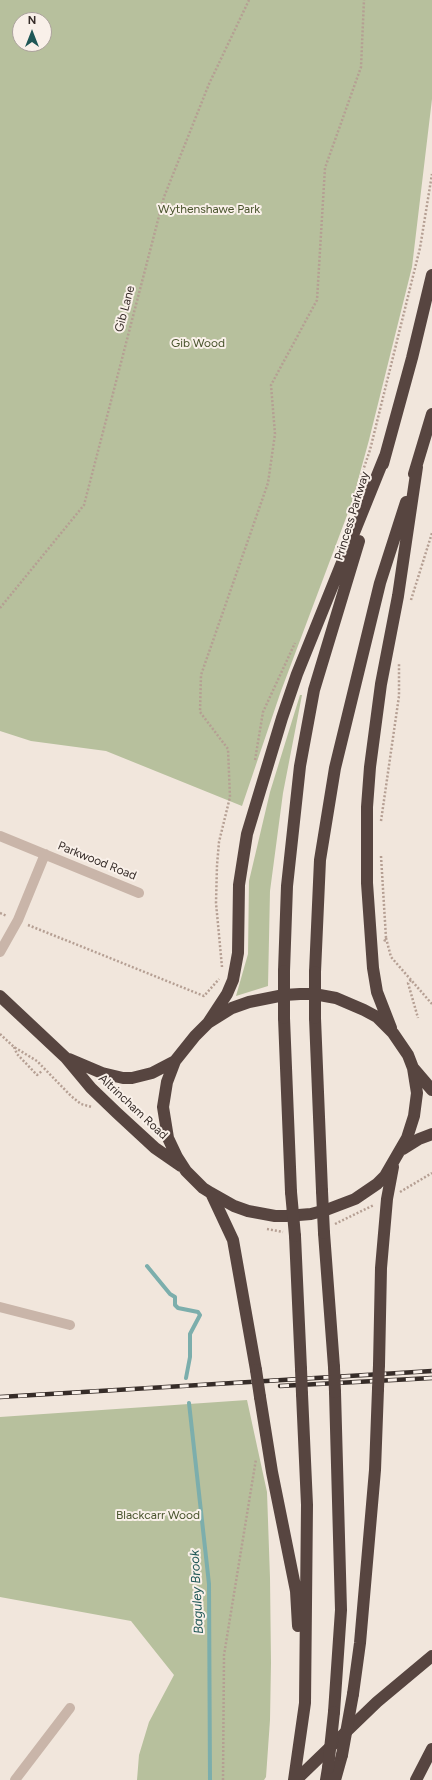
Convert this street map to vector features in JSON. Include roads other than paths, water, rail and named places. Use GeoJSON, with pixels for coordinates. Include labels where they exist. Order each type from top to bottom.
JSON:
{"type":"FeatureCollection","features":[{"type":"Feature","properties":{"kind":"highway","name":"Princess Parkway"},"geometry":{"type":"LineString","coordinates":[[305,1703],[307,1505],[295,1236],[291,1192],[284,1018],[287,893],[300,766],[314,690],[385,456],[412,358],[432,275]]}},
{"type":"Feature","properties":{"kind":"highway"},"geometry":{"type":"LineString","coordinates":[[327,1774],[334,1712],[341,1610],[336,1392],[324,1232],[315,1018],[315,972],[320,860],[335,768],[380,583],[417,467],[432,414]]}},
{"type":"Feature","properties":{"kind":"highway"},"geometry":{"type":"LineString","coordinates":[[208,1023],[232,1008],[262,999],[284,995],[314,994],[336,998],[364,1010],[377,1018],[393,1033],[408,1055],[413,1068],[417,1093],[416,1104],[407,1138],[393,1164],[377,1184],[366,1192],[340,1206],[311,1214],[286,1216],[261,1214],[234,1206],[203,1188],[186,1171],[172,1148],[164,1118],[164,1097],[167,1082],[176,1061],[195,1036],[208,1023],[227,994],[236,968],[238,953],[239,885],[247,834],[282,718],[298,674],[385,456]]}},
{"type":"Feature","properties":{"kind":"highway"},"geometry":{"type":"LineString","coordinates":[[393,1033],[377,992],[373,968],[368,890],[367,807],[370,767],[381,684],[398,596],[417,467]]}},
{"type":"Feature","properties":{"kind":"highway","name":"Altrincham Road"},"geometry":{"type":"LineString","coordinates":[[0,996],[66,1058],[90,1088],[155,1148],[186,1171]]}},
{"type":"Feature","properties":{"kind":"highway","name":"Altrincham Road"},"geometry":{"type":"LineString","coordinates":[[66,1058],[102,1073],[123,1078],[140,1077],[152,1073],[176,1061]]}},
{"type":"Feature","properties":{"kind":"highway"},"geometry":{"type":"LineString","coordinates":[[413,1068],[432,1090]]}},
{"type":"Feature","properties":{"kind":"highway"},"geometry":{"type":"LineString","coordinates":[[400,1150],[419,1139],[432,1134]]}},
{"type":"Feature","properties":{"kind":"highway"},"geometry":{"type":"LineString","coordinates":[[335,1780],[342,1755],[360,1643],[374,1478],[379,1365],[381,1268],[391,1197],[393,1164]]}},
{"type":"Feature","properties":{"kind":"highway"},"geometry":{"type":"LineString","coordinates":[[211,1193],[233,1240],[272,1472],[296,1591],[305,1703],[295,1780]]}},
{"type":"Feature","properties":{"kind":"highway"},"geometry":{"type":"LineString","coordinates":[[295,1780],[377,1702],[432,1656]]}},
{"type":"Feature","properties":{"kind":"highway"},"geometry":{"type":"LineString","coordinates":[[416,1780],[432,1749]]}},
{"type":"Feature","properties":{"kind":"street","name":"Parkwood Road"},"geometry":{"type":"LineString","coordinates":[[0,836],[139,893]]}},
{"type":"Feature","properties":{"kind":"street","name":"Parkwood Road"},"geometry":{"type":"LineString","coordinates":[[0,952],[18,920],[45,854]]}},
{"type":"Feature","properties":{"kind":"street"},"geometry":{"type":"LineString","coordinates":[[0,1306],[70,1325]]}},
{"type":"Feature","properties":{"kind":"street"},"geometry":{"type":"LineString","coordinates":[[15,1780],[70,1708]]}},
{"type":"Feature","properties":{"kind":"waterway","name":"Baguley Brook"},"geometry":{"type":"LineString","coordinates":[[147,1266],[170,1294],[175,1297],[175,1305],[178,1308],[198,1312],[200,1315],[190,1334],[190,1357],[186,1378]]}},
{"type":"Feature","properties":{"kind":"waterway","name":"Baguley Brook"},"geometry":{"type":"LineString","coordinates":[[189,1403],[209,1584],[210,1780]]}},
{"type":"Feature","properties":{"kind":"railway"},"geometry":{"type":"LineString","coordinates":[[0,1397],[432,1371]]}},
{"type":"Feature","properties":{"kind":"railway"},"geometry":{"type":"LineString","coordinates":[[280,1386],[432,1378]]}},
{"type":"Feature","properties":{"kind":"park label","name":"Wythenshawe Park"},"geometry":{"type":"Point","coordinates":[209,209]}},
{"type":"Feature","properties":{"kind":"park label","name":"Gib Wood"},"geometry":{"type":"Point","coordinates":[198,343]}},
{"type":"Feature","properties":{"kind":"park label","name":"Blackcarr Wood"},"geometry":{"type":"Point","coordinates":[158,1515]}}]}
